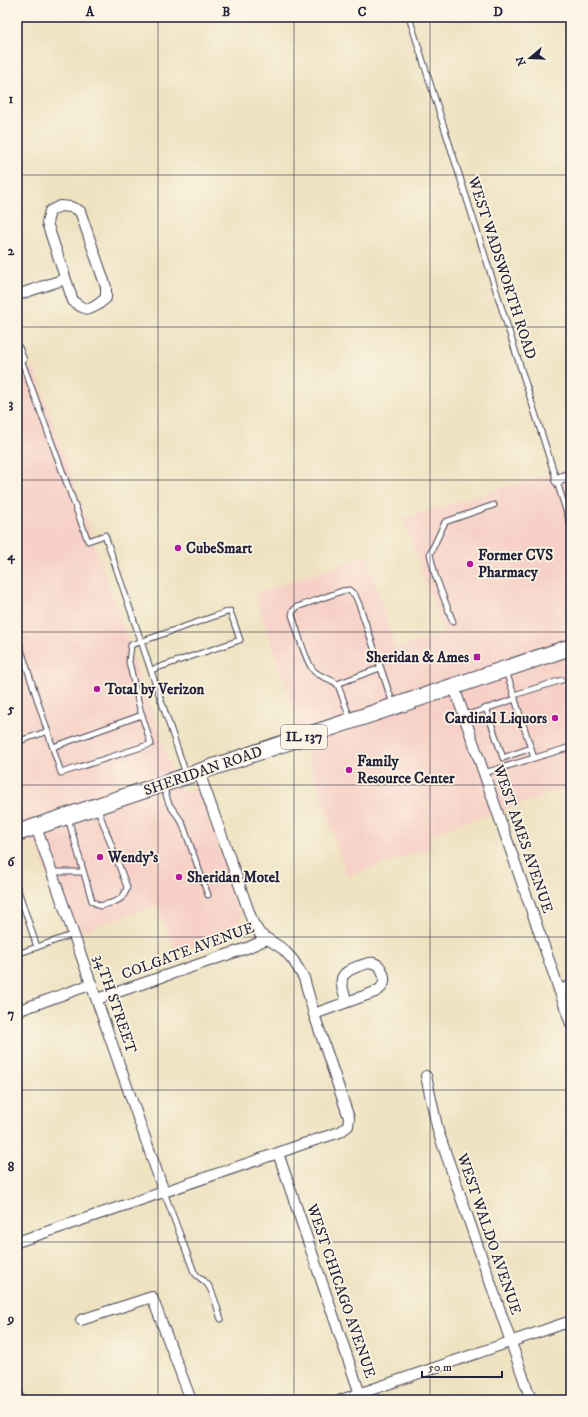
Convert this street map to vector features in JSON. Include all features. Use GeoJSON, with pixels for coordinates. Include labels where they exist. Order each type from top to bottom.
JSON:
{"type":"FeatureCollection","features":[{"type":"Feature","properties":{"kind":"main road","name":"SHERIDAN ROAD"},"geometry":{"type":"LineString","coordinates":[[17,834],[571,647]]}},
{"type":"Feature","properties":{"kind":"street"},"geometry":{"type":"LineString","coordinates":[[60,206],[71,207],[80,211],[106,287],[106,298],[93,308],[81,308],[73,301],[65,279],[46,223],[50,211],[60,206]]}},
{"type":"Feature","properties":{"kind":"street"},"geometry":{"type":"LineString","coordinates":[[17,295],[65,279]]}},
{"type":"Feature","properties":{"kind":"street"},"geometry":{"type":"LineString","coordinates":[[17,349],[19,360]]}},
{"type":"Feature","properties":{"kind":"street"},"geometry":{"type":"LineString","coordinates":[[556,480],[571,475]]}},
{"type":"Feature","properties":{"kind":"street","name":"WEST AMES AVENUE"},"geometry":{"type":"LineString","coordinates":[[454,687],[571,1024]]}},
{"type":"Feature","properties":{"kind":"street"},"geometry":{"type":"LineString","coordinates":[[17,1242],[340,1132],[348,1126],[349,1118],[314,1014],[304,978],[293,960],[283,949],[260,934],[253,923],[193,774]]}},
{"type":"Feature","properties":{"kind":"street","name":"34TH STREET"},"geometry":{"type":"LineString","coordinates":[[36,827],[164,1192]]}},
{"type":"Feature","properties":{"kind":"street","name":"COLGATE AVENUE"},"geometry":{"type":"LineString","coordinates":[[97,999],[247,948],[267,938]]}},
{"type":"Feature","properties":{"kind":"street"},"geometry":{"type":"LineString","coordinates":[[314,1014],[375,992],[382,988],[384,983],[383,974],[379,966],[374,963],[366,964],[344,973],[341,985],[347,1002]]}},
{"type":"Feature","properties":{"kind":"street"},"geometry":{"type":"LineString","coordinates":[[17,1011],[92,984]]}},
{"type":"Feature","properties":{"kind":"street"},"geometry":{"type":"LineString","coordinates":[[559,990],[571,986]]}},
{"type":"Feature","properties":{"kind":"street","name":"WEST WALDO AVENUE"},"geometry":{"type":"LineString","coordinates":[[426,1076],[438,1131],[531,1400]]}},
{"type":"Feature","properties":{"kind":"street","name":"WEST CHICAGO AVENUE"},"geometry":{"type":"LineString","coordinates":[[278,1153],[361,1397]]}},
{"type":"Feature","properties":{"kind":"street"},"geometry":{"type":"LineString","coordinates":[[81,1320],[152,1297],[191,1400]]}},
{"type":"Feature","properties":{"kind":"street"},"geometry":{"type":"LineString","coordinates":[[341,1400],[361,1397],[571,1321]]}},
{"type":"Feature","properties":{"kind":"street"},"geometry":{"type":"LineString","coordinates":[[17,1393],[19,1400]]}},
{"type":"Feature","properties":{"kind":"lane","name":"WEST WADSWORTH ROAD"},"geometry":{"type":"LineString","coordinates":[[409,17],[571,526]]}},
{"type":"Feature","properties":{"kind":"lane"},"geometry":{"type":"LineString","coordinates":[[19,360],[88,541],[105,535],[151,670],[193,774]]}},
{"type":"Feature","properties":{"kind":"lane"},"geometry":{"type":"LineString","coordinates":[[453,622],[435,575],[430,554],[445,522],[494,505]]}},
{"type":"Feature","properties":{"kind":"lane"},"geometry":{"type":"LineString","coordinates":[[351,721],[335,681],[320,675],[314,670],[307,658],[292,615],[293,611],[297,607],[342,591],[349,590],[355,595],[394,707]]}},
{"type":"Feature","properties":{"kind":"lane"},"geometry":{"type":"LineString","coordinates":[[17,637],[20,654],[48,731],[61,773],[151,744],[129,662],[131,645],[230,611],[240,640],[151,670]]}},
{"type":"Feature","properties":{"kind":"lane"},"geometry":{"type":"LineString","coordinates":[[337,684],[380,668]]}},
{"type":"Feature","properties":{"kind":"lane"},"geometry":{"type":"LineString","coordinates":[[505,670],[534,758]]}},
{"type":"Feature","properties":{"kind":"lane"},"geometry":{"type":"LineString","coordinates":[[464,716],[562,680]]}},
{"type":"Feature","properties":{"kind":"lane"},"geometry":{"type":"LineString","coordinates":[[486,708],[503,758],[531,748]]}},
{"type":"Feature","properties":{"kind":"lane"},"geometry":{"type":"LineString","coordinates":[[53,747],[142,715]]}},
{"type":"Feature","properties":{"kind":"lane"},"geometry":{"type":"LineString","coordinates":[[17,742],[48,731]]}},
{"type":"Feature","properties":{"kind":"lane"},"geometry":{"type":"LineString","coordinates":[[484,774],[571,747]]}},
{"type":"Feature","properties":{"kind":"lane"},"geometry":{"type":"LineString","coordinates":[[162,785],[169,804],[182,822],[208,895]]}},
{"type":"Feature","properties":{"kind":"lane"},"geometry":{"type":"LineString","coordinates":[[67,817],[92,901],[100,906],[119,900],[126,894],[127,887],[97,807]]}},
{"type":"Feature","properties":{"kind":"lane"},"geometry":{"type":"LineString","coordinates":[[52,872],[83,872]]}},
{"type":"Feature","properties":{"kind":"lane"},"geometry":{"type":"LineString","coordinates":[[17,887],[37,947]]}},
{"type":"Feature","properties":{"kind":"lane"},"geometry":{"type":"LineString","coordinates":[[17,954],[74,934]]}},
{"type":"Feature","properties":{"kind":"lane"},"geometry":{"type":"LineString","coordinates":[[164,1192],[194,1272],[198,1278],[209,1286],[221,1320]]}},
{"type":"Feature","properties":{"kind":"shaded area"},"geometry":{"type":"Polygon","coordinates":[[[35,369],[180,794],[200,786],[246,929],[175,952],[157,905],[68,936],[36,841],[17,847],[17,376],[35,369]]]}},
{"type":"Feature","properties":{"kind":"shaded area"},"geometry":{"type":"Polygon","coordinates":[[[571,467],[571,787],[430,834],[432,848],[347,876],[255,594],[367,556],[395,649],[444,634],[403,519],[571,467]]]}},
{"type":"Feature","properties":{"kind":"place","name":"CubeSmart"},"geometry":{"type":"Point","coordinates":[178,548]}},
{"type":"Feature","properties":{"kind":"place","name":"Former CVS Pharmacy"},"geometry":{"type":"Point","coordinates":[470,564]}},
{"type":"Feature","properties":{"kind":"place","name":"Sheridan & Ames"},"geometry":{"type":"Point","coordinates":[477,657]}},
{"type":"Feature","properties":{"kind":"place","name":"Total by Verizon"},"geometry":{"type":"Point","coordinates":[97,689]}},
{"type":"Feature","properties":{"kind":"place","name":"Cardinal Liquors"},"geometry":{"type":"Point","coordinates":[555,718]}},
{"type":"Feature","properties":{"kind":"place","name":"Family Resource Center"},"geometry":{"type":"Point","coordinates":[349,770]}},
{"type":"Feature","properties":{"kind":"place","name":"Wendy's"},"geometry":{"type":"Point","coordinates":[100,857]}},
{"type":"Feature","properties":{"kind":"place","name":"Sheridan Motel"},"geometry":{"type":"Point","coordinates":[179,877]}}]}
